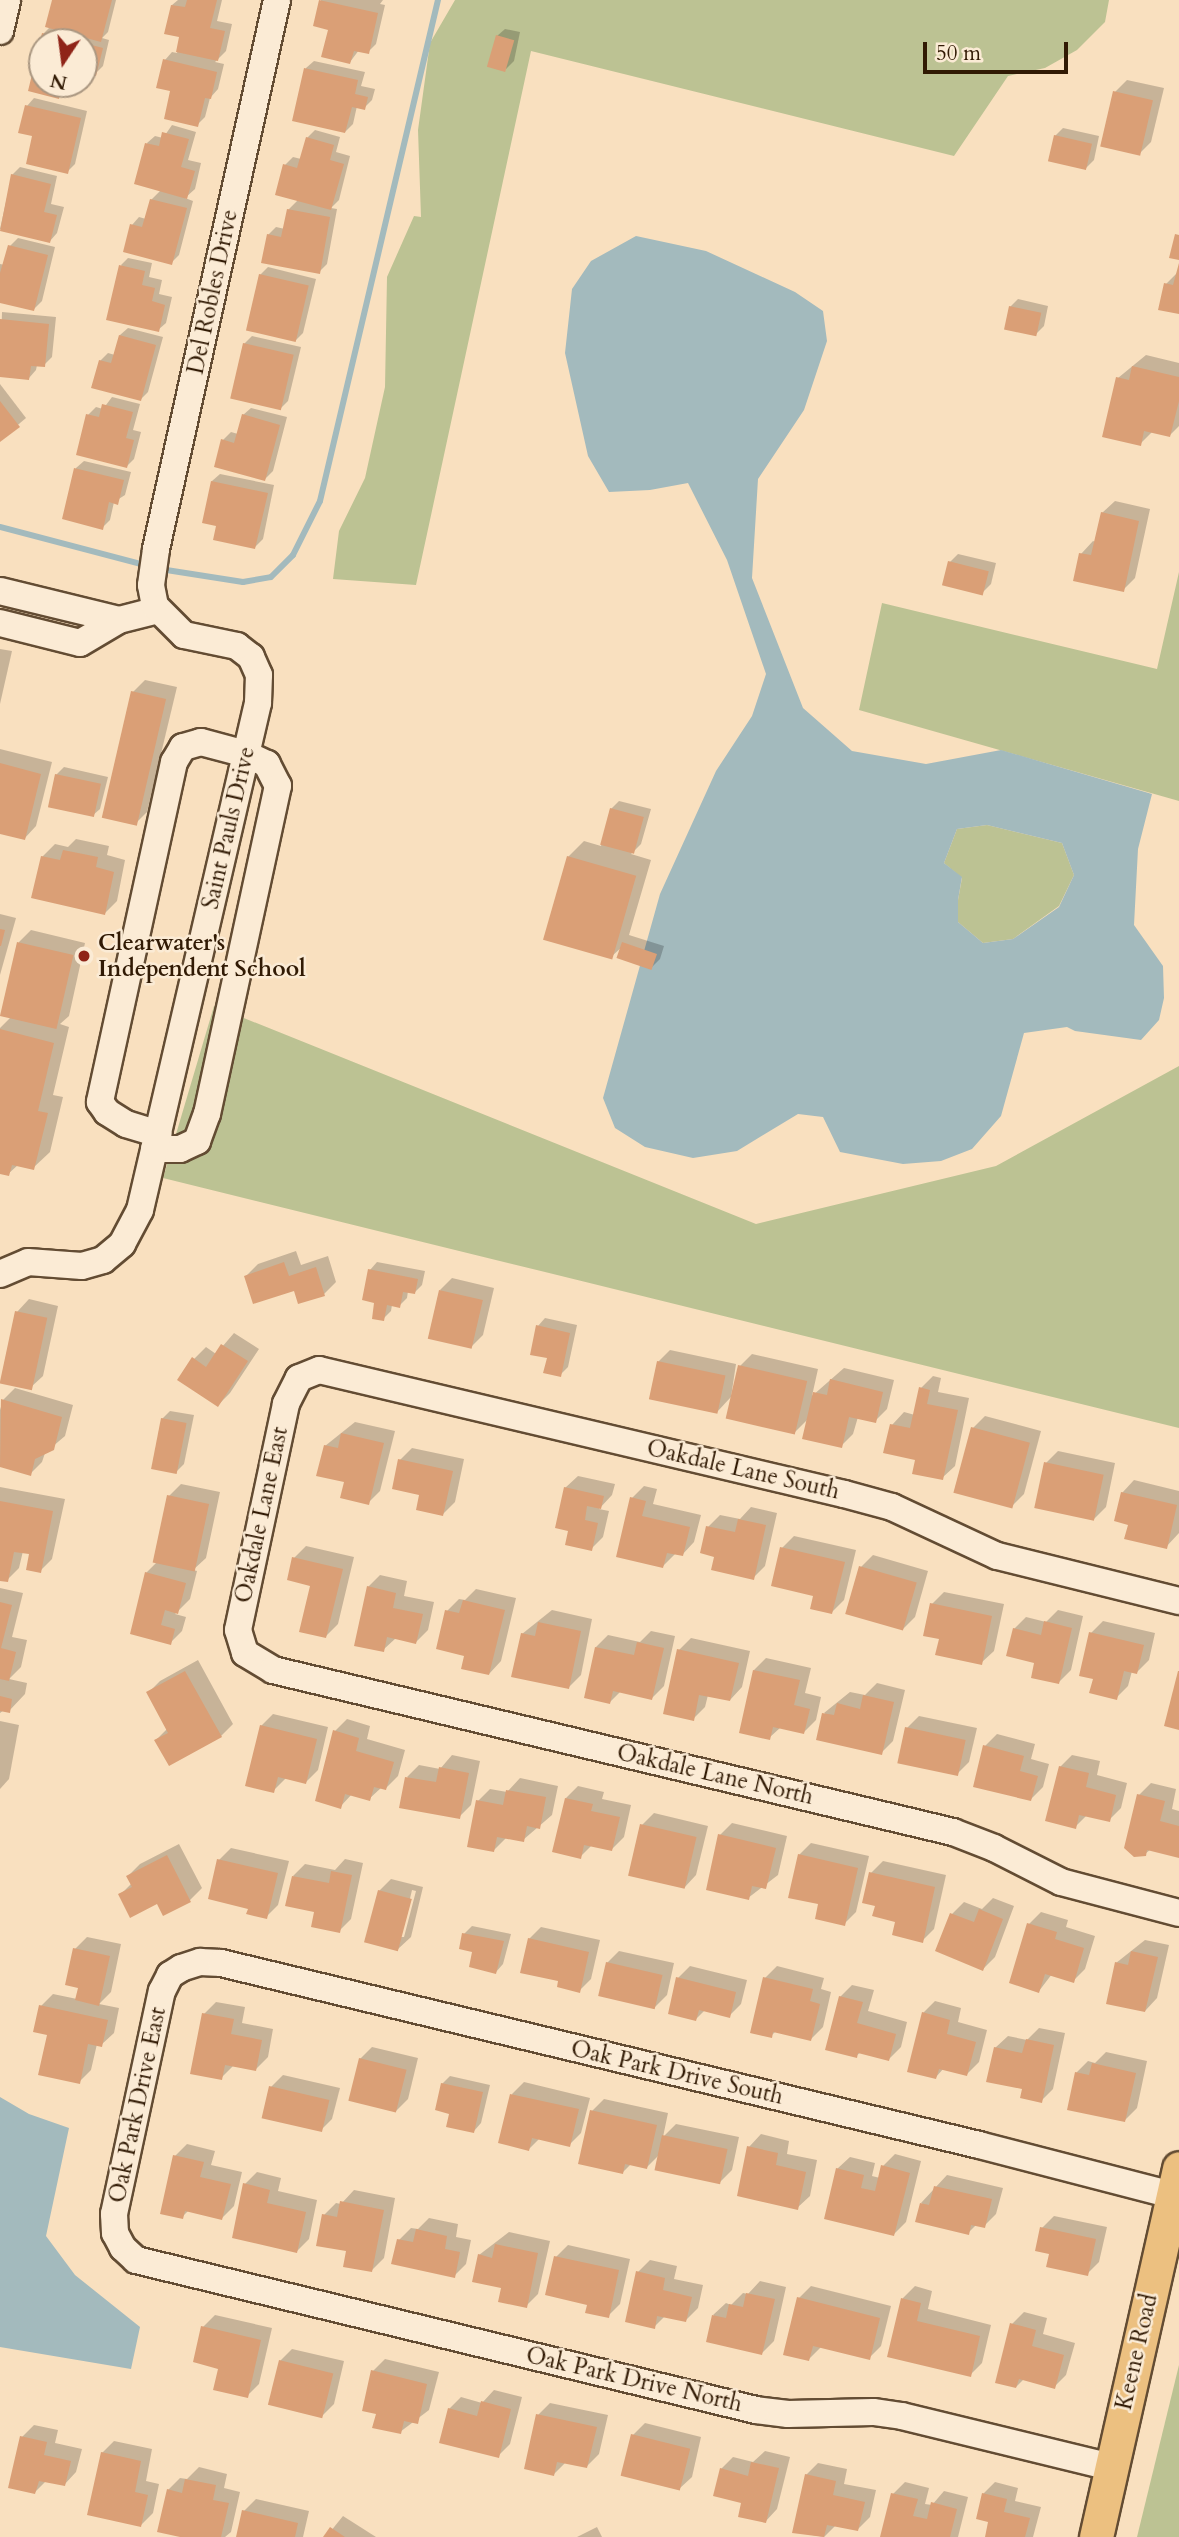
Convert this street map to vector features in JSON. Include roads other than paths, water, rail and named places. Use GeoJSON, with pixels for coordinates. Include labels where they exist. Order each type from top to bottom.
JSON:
{"type":"FeatureCollection","features":[{"type":"Feature","properties":{"kind":"main road","name":"Keene Road"},"geometry":{"type":"LineString","coordinates":[[1096,2537],[1175,2198]]}},
{"type":"Feature","properties":{"kind":"street"},"geometry":{"type":"LineString","coordinates":[[0,31],[7,0]]}},
{"type":"Feature","properties":{"kind":"street","name":"Del Robles Drive"},"geometry":{"type":"LineString","coordinates":[[155,598],[156,549],[277,0]]}},
{"type":"Feature","properties":{"kind":"street"},"geometry":{"type":"LineString","coordinates":[[0,591],[119,620]]}},
{"type":"Feature","properties":{"kind":"street"},"geometry":{"type":"LineString","coordinates":[[0,623],[80,643],[155,598]]}},
{"type":"Feature","properties":{"kind":"street","name":"Saint Pauls Drive"},"geometry":{"type":"LineString","coordinates":[[2,1264],[28,1262],[82,1266],[103,1260],[122,1244],[140,1210],[258,703],[259,675],[251,657],[237,646],[184,635],[155,598]]}},
{"type":"Feature","properties":{"kind":"street"},"geometry":{"type":"LineString","coordinates":[[201,742],[246,754],[267,764],[278,786],[207,1114],[197,1141],[180,1149],[156,1141],[107,1112],[100,1102],[174,762],[183,747],[201,742]]}},
{"type":"Feature","properties":{"kind":"street","name":"Oakdale Lane South"},"geometry":{"type":"LineString","coordinates":[[299,1378],[320,1370],[844,1494],[892,1507],[997,1556],[1179,1601]]}},
{"type":"Feature","properties":{"kind":"street","name":"Oakdale Lane East"},"geometry":{"type":"LineString","coordinates":[[245,1653],[238,1630],[286,1404],[299,1378]]}},
{"type":"Feature","properties":{"kind":"street","name":"Oakdale Lane North"},"geometry":{"type":"LineString","coordinates":[[245,1653],[273,1671],[953,1832],[994,1847],[1061,1882],[1179,1913]]}},
{"type":"Feature","properties":{"kind":"street","name":"Oak Park Drive South"},"geometry":{"type":"LineString","coordinates":[[181,1968],[200,1962],[221,1963],[965,2142],[1175,2198]]}},
{"type":"Feature","properties":{"kind":"street","name":"Oak Park Drive East"},"geometry":{"type":"LineString","coordinates":[[159,2268],[136,2260],[123,2248],[115,2233],[114,2214],[162,1991],[170,1975],[181,1968]]}},
{"type":"Feature","properties":{"kind":"street","name":"Oak Park Drive North"},"geometry":{"type":"LineString","coordinates":[[159,2268],[757,2410],[788,2414],[873,2412],[902,2416],[1111,2467]]}},
{"type":"Feature","properties":{"kind":"water"},"geometry":{"type":"Polygon","coordinates":[[[636,236],[706,251],[795,292],[823,311],[827,341],[804,410],[758,479],[752,578],[803,708],[852,751],[926,764],[1001,750],[1152,794],[1138,849],[1134,925],[1163,966],[1164,998],[1159,1020],[1141,1040],[1075,1031],[1067,1027],[1024,1033],[1001,1116],[972,1149],[941,1161],[903,1164],[840,1152],[823,1117],[798,1114],[737,1151],[693,1158],[645,1147],[615,1128],[603,1098],[660,894],[716,771],[752,716],[766,674],[727,560],[688,483],[650,490],[609,492],[588,456],[565,353],[572,289],[591,261],[636,236]],[[987,825],[957,829],[944,863],[962,877],[958,922],[983,943],[1013,939],[1059,907],[1074,875],[1062,843],[987,825]]]}},
{"type":"Feature","properties":{"kind":"water"},"geometry":{"type":"Polygon","coordinates":[[[0,2097],[29,2114],[69,2128],[46,2236],[75,2275],[140,2327],[131,2369],[0,2347],[0,2097]]]}},
{"type":"Feature","properties":{"kind":"waterway"},"geometry":{"type":"LineString","coordinates":[[160,569],[243,582],[271,577],[293,555],[320,501],[438,0]]}},
{"type":"Feature","properties":{"kind":"waterway"},"geometry":{"type":"LineString","coordinates":[[0,527],[149,566]]}},
{"type":"Feature","properties":{"kind":"place","name":"Clearwater's Independent School"},"geometry":{"type":"Point","coordinates":[84,956]}}]}
